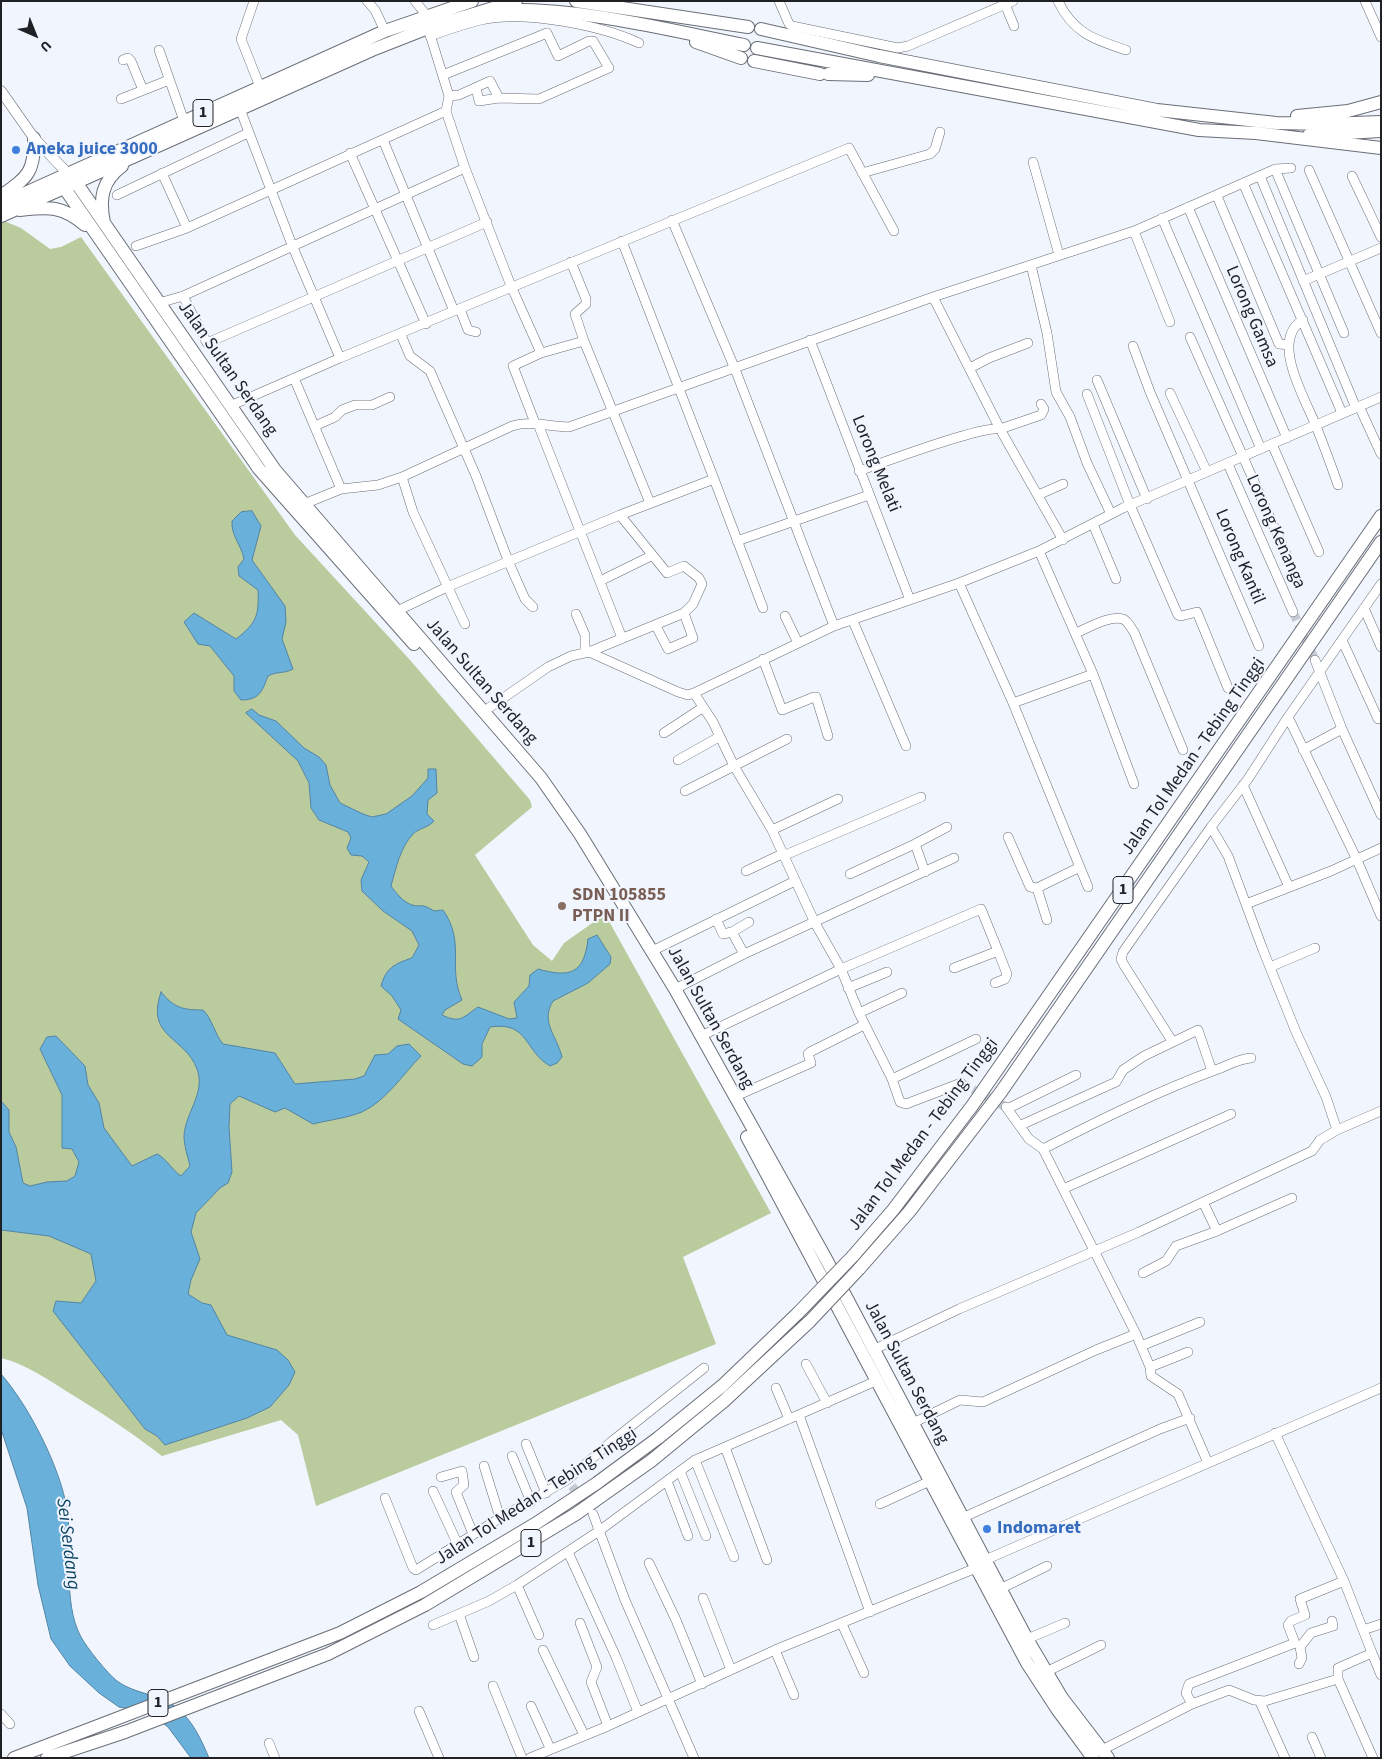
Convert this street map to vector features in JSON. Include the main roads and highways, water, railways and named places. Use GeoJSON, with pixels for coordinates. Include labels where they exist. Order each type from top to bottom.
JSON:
{"type":"FeatureCollection","features":[{"type":"Feature","properties":{"kind":"highway","name":"1"},"geometry":{"type":"LineString","coordinates":[[4,210],[184,121],[262,93],[428,27],[492,10],[516,1]]}},
{"type":"Feature","properties":{"kind":"highway"},"geometry":{"type":"LineString","coordinates":[[576,1],[748,27]]}},
{"type":"Feature","properties":{"kind":"highway","name":"1"},"geometry":{"type":"LineString","coordinates":[[66,180],[136,155],[240,109],[262,93],[385,31],[428,27],[467,2]]}},
{"type":"Feature","properties":{"kind":"highway"},"geometry":{"type":"LineString","coordinates":[[492,10],[536,9],[652,26],[744,45]]}},
{"type":"Feature","properties":{"kind":"highway"},"geometry":{"type":"LineString","coordinates":[[652,26],[741,58]]}},
{"type":"Feature","properties":{"kind":"highway"},"geometry":{"type":"LineString","coordinates":[[761,29],[879,56],[1157,110],[1208,117],[1250,120],[1326,124],[1381,122]]}},
{"type":"Feature","properties":{"kind":"highway"},"geometry":{"type":"LineString","coordinates":[[757,48],[1199,130],[1279,136],[1381,148]]}},
{"type":"Feature","properties":{"kind":"highway"},"geometry":{"type":"LineString","coordinates":[[754,61],[824,74],[914,76]]}},
{"type":"Feature","properties":{"kind":"highway"},"geometry":{"type":"LineString","coordinates":[[1250,120],[1323,114],[1381,102]]}},
{"type":"Feature","properties":{"kind":"highway"},"geometry":{"type":"LineString","coordinates":[[1279,136],[1381,131]]}},
{"type":"Feature","properties":{"kind":"highway"},"geometry":{"type":"LineString","coordinates":[[1,196],[27,176],[33,167],[34,138]]}},
{"type":"Feature","properties":{"kind":"highway"},"geometry":{"type":"LineString","coordinates":[[4,210],[44,208],[64,210],[100,230],[105,184],[113,174],[136,155]]}},
{"type":"Feature","properties":{"kind":"highway","name":"Jalan Sultan Serdang"},"geometry":{"type":"LineString","coordinates":[[66,180],[259,469],[300,508],[397,611],[541,778],[563,809],[652,951],[701,1036],[784,1195],[876,1381],[930,1481],[980,1564],[1040,1684],[1101,1755]]}},
{"type":"Feature","properties":{"kind":"highway","name":"Jalan Sultan Serdang"},"geometry":{"type":"LineString","coordinates":[[100,230],[160,303],[300,508],[497,737],[557,811],[666,990],[875,1350],[962,1518],[980,1564],[1000,1589],[1046,1672],[1101,1755]]}},
{"type":"Feature","properties":{"kind":"highway","name":"Jalan Tol Medan - Tebing Tinggi"},"geometry":{"type":"LineString","coordinates":[[47,1758],[125,1732],[208,1692],[340,1633],[421,1592],[535,1524],[597,1483],[658,1438],[722,1386],[798,1313],[853,1256],[893,1210],[972,1106],[1381,516]]}},
{"type":"Feature","properties":{"kind":"highway","name":"Jalan Tol Medan - Tebing Tinggi"},"geometry":{"type":"LineString","coordinates":[[14,1758],[112,1720],[328,1654],[425,1605],[576,1514],[651,1461],[724,1401],[810,1321],[859,1269],[908,1212],[1000,1092],[1381,542]]}},
{"type":"Feature","properties":{"kind":"main road"},"geometry":{"type":"LineString","coordinates":[[1,91],[66,180]]}},
{"type":"Feature","properties":{"kind":"water"},"geometry":{"type":"Polygon","coordinates":[[[252,511],[261,526],[252,560],[285,606],[286,622],[282,639],[293,669],[268,676],[256,697],[241,700],[234,691],[234,676],[210,646],[198,644],[184,622],[194,613],[236,639],[252,623],[257,612],[258,590],[239,576],[238,567],[244,559],[233,531],[232,521],[241,512],[252,511]]]}},
{"type":"Feature","properties":{"kind":"water"},"geometry":{"type":"Polygon","coordinates":[[[252,709],[259,715],[276,721],[304,748],[319,757],[326,765],[330,785],[340,803],[372,817],[386,814],[412,796],[428,778],[428,769],[436,769],[437,793],[428,800],[427,814],[434,821],[415,832],[405,846],[399,858],[391,886],[409,904],[424,906],[434,911],[443,910],[450,922],[454,933],[456,976],[462,1000],[445,1010],[442,1015],[458,1019],[478,1007],[509,1019],[517,1018],[514,1002],[529,986],[530,975],[538,969],[559,973],[567,973],[574,970],[583,960],[588,939],[597,935],[611,957],[610,964],[588,983],[553,1001],[549,1009],[549,1022],[562,1057],[557,1063],[550,1066],[535,1053],[519,1033],[512,1028],[503,1026],[490,1027],[482,1044],[482,1057],[472,1066],[463,1064],[398,1019],[401,1010],[392,996],[381,986],[388,971],[400,962],[412,958],[419,945],[412,931],[383,911],[362,891],[361,880],[369,862],[362,856],[351,855],[347,848],[351,838],[348,832],[319,820],[311,808],[309,783],[298,761],[246,713],[252,709]]]}},
{"type":"Feature","properties":{"kind":"water"},"geometry":{"type":"Polygon","coordinates":[[[161,992],[170,1002],[179,1007],[203,1010],[223,1044],[275,1053],[295,1084],[355,1079],[364,1076],[375,1055],[388,1054],[397,1046],[409,1044],[421,1056],[379,1101],[362,1112],[350,1116],[313,1124],[285,1108],[275,1112],[239,1096],[230,1104],[229,1127],[232,1172],[228,1183],[220,1188],[196,1213],[191,1232],[200,1259],[191,1280],[188,1294],[202,1303],[211,1305],[227,1335],[277,1350],[288,1360],[295,1372],[289,1385],[270,1407],[247,1418],[165,1445],[157,1436],[145,1429],[53,1311],[56,1301],[81,1303],[96,1281],[91,1254],[49,1236],[1,1230],[1,1101],[9,1110],[9,1132],[16,1147],[23,1183],[30,1186],[47,1182],[67,1181],[75,1176],[79,1162],[72,1149],[62,1148],[62,1095],[40,1049],[47,1037],[56,1036],[85,1066],[88,1085],[99,1103],[104,1128],[132,1166],[157,1154],[181,1176],[190,1166],[184,1136],[197,1095],[199,1078],[191,1058],[162,1028],[158,1019],[157,1007],[161,992]]]}},
{"type":"Feature","properties":{"kind":"water","name":"Sei Serdang"},"geometry":{"type":"Polygon","coordinates":[[[1,1374],[12,1387],[32,1420],[58,1475],[69,1525],[69,1575],[72,1608],[75,1623],[81,1637],[97,1660],[117,1681],[131,1689],[162,1699],[182,1712],[196,1731],[209,1758],[191,1758],[168,1727],[148,1712],[119,1707],[99,1693],[70,1666],[51,1639],[38,1585],[27,1508],[1,1429],[1,1374]]]}},
{"type":"Feature","properties":{"kind":"tunnel"},"geometry":{"type":"LineString","coordinates":[[1293,612],[1315,660]]}},
{"type":"Feature","properties":{"kind":"tunnel"},"geometry":{"type":"LineString","coordinates":[[961,1083],[1006,1107]]}},
{"type":"Feature","properties":{"kind":"tunnel"},"geometry":{"type":"LineString","coordinates":[[572,1486],[582,1499]]}},
{"type":"Feature","properties":{"kind":"place","name":"Aneka juice 3000"},"geometry":{"type":"Point","coordinates":[16,150]}},
{"type":"Feature","properties":{"kind":"place","name":"SDN 105855 PTPN II"},"geometry":{"type":"Point","coordinates":[562,906]}},
{"type":"Feature","properties":{"kind":"place","name":"Indomaret"},"geometry":{"type":"Point","coordinates":[987,1529]}}]}
